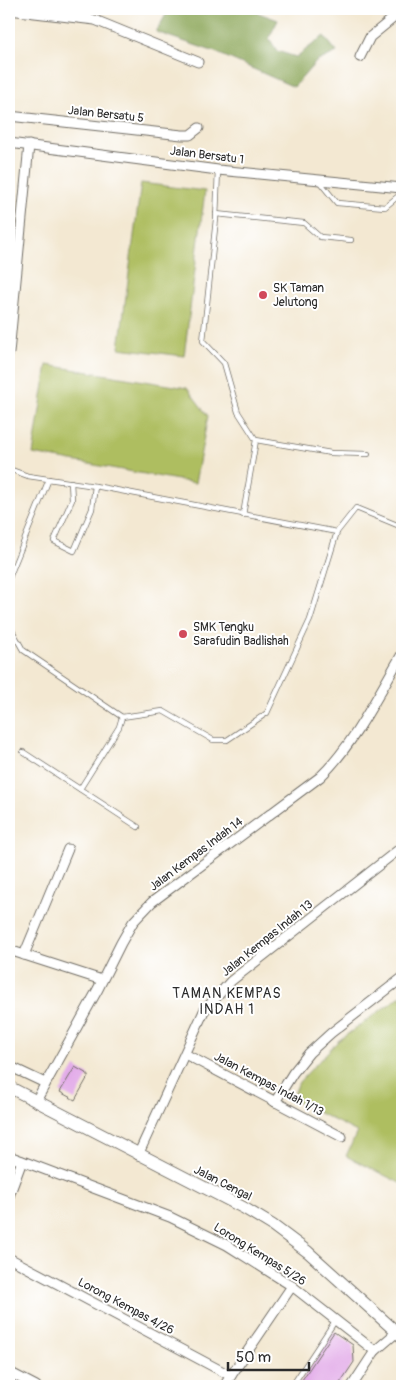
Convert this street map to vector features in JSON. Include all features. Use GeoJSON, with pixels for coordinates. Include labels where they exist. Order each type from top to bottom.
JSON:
{"type":"FeatureCollection","features":[{"type":"Feature","properties":{"kind":"street"},"geometry":{"type":"LineString","coordinates":[[360,57],[370,37],[396,15],[400,9]]}},
{"type":"Feature","properties":{"kind":"street"},"geometry":{"type":"LineString","coordinates":[[9,10],[95,20],[198,62]]}},
{"type":"Feature","properties":{"kind":"street","name":"Jalan Bersatu 5"},"geometry":{"type":"LineString","coordinates":[[9,116],[182,135],[190,134],[199,128]]}},
{"type":"Feature","properties":{"kind":"street","name":"Jalan Bersatu 1"},"geometry":{"type":"LineString","coordinates":[[9,142],[218,170],[402,188]]}},
{"type":"Feature","properties":{"kind":"street"},"geometry":{"type":"LineString","coordinates":[[9,353],[11,305],[29,145]]}},
{"type":"Feature","properties":{"kind":"street","name":"Jalan Kempas Indah 14"},"geometry":{"type":"LineString","coordinates":[[36,1100],[133,922],[152,902],[320,777],[332,766],[348,745],[402,654]]}},
{"type":"Feature","properties":{"kind":"street","name":"Jalan Kempas Indah 13"},"geometry":{"type":"LineString","coordinates":[[138,1155],[204,1011],[231,981],[402,847]]}},
{"type":"Feature","properties":{"kind":"street"},"geometry":{"type":"LineString","coordinates":[[24,955],[68,849]]}},
{"type":"Feature","properties":{"kind":"street"},"geometry":{"type":"LineString","coordinates":[[9,950],[102,980]]}},
{"type":"Feature","properties":{"kind":"street"},"geometry":{"type":"LineString","coordinates":[[275,1102],[309,1053],[331,1033],[402,978]]}},
{"type":"Feature","properties":{"kind":"street","name":"Jalan Kempas Indah 1/13"},"geometry":{"type":"LineString","coordinates":[[185,1054],[342,1137]]}},
{"type":"Feature","properties":{"kind":"street"},"geometry":{"type":"LineString","coordinates":[[9,1066],[45,1083]]}},
{"type":"Feature","properties":{"kind":"street","name":"Jalan Cengal"},"geometry":{"type":"LineString","coordinates":[[9,1087],[244,1208],[279,1230],[308,1252],[400,1335]]}},
{"type":"Feature","properties":{"kind":"street","name":"Lorong Kempas 5/26"},"geometry":{"type":"LineString","coordinates":[[9,1156],[170,1217],[227,1245],[292,1286],[375,1351]]}},
{"type":"Feature","properties":{"kind":"street"},"geometry":{"type":"LineString","coordinates":[[9,1196],[22,1161]]}},
{"type":"Feature","properties":{"kind":"street","name":"Lorong Kempas 4/26"},"geometry":{"type":"LineString","coordinates":[[9,1258],[230,1376]]}},
{"type":"Feature","properties":{"kind":"street"},"geometry":{"type":"LineString","coordinates":[[224,1386],[292,1286]]}},
{"type":"Feature","properties":{"kind":"street"},"geometry":{"type":"LineString","coordinates":[[352,1386],[375,1351],[400,1335]]}},
{"type":"Feature","properties":{"kind":"street"},"geometry":{"type":"LineString","coordinates":[[9,1372],[36,1386]]}},
{"type":"Feature","properties":{"kind":"lane"},"geometry":{"type":"LineString","coordinates":[[218,170],[216,214],[204,342],[224,363],[238,412],[256,440],[243,515]]}},
{"type":"Feature","properties":{"kind":"lane"},"geometry":{"type":"LineString","coordinates":[[317,180],[337,203],[385,207],[402,193]]}},
{"type":"Feature","properties":{"kind":"lane"},"geometry":{"type":"LineString","coordinates":[[216,214],[304,223],[320,237],[351,240]]}},
{"type":"Feature","properties":{"kind":"lane"},"geometry":{"type":"LineString","coordinates":[[256,440],[331,453],[368,454]]}},
{"type":"Feature","properties":{"kind":"lane"},"geometry":{"type":"LineString","coordinates":[[9,469],[28,476],[95,486],[337,532]]}},
{"type":"Feature","properties":{"kind":"lane"},"geometry":{"type":"LineString","coordinates":[[9,578],[50,479]]}},
{"type":"Feature","properties":{"kind":"lane"},"geometry":{"type":"LineString","coordinates":[[71,482],[72,500],[54,541],[74,550],[92,510],[95,486]]}},
{"type":"Feature","properties":{"kind":"lane"},"geometry":{"type":"LineString","coordinates":[[9,625],[23,650],[122,717],[163,711],[214,740],[227,740],[267,712],[310,620],[337,532],[356,508],[402,527]]}},
{"type":"Feature","properties":{"kind":"lane"},"geometry":{"type":"LineString","coordinates":[[80,789],[119,727],[122,717]]}},
{"type":"Feature","properties":{"kind":"lane"},"geometry":{"type":"LineString","coordinates":[[23,752],[138,827]]}},
{"type":"Feature","properties":{"kind":"lane"},"geometry":{"type":"LineString","coordinates":[[292,1386],[336,1320]]}},
{"type":"Feature","properties":{"kind":"green space"},"geometry":{"type":"Polygon","coordinates":[[[166,9],[234,9],[253,11],[278,20],[269,38],[277,51],[296,57],[324,36],[337,52],[316,62],[294,87],[215,52],[156,32],[168,11],[166,9]]]}},
{"type":"Feature","properties":{"kind":"green space"},"geometry":{"type":"Polygon","coordinates":[[[141,183],[205,191],[184,356],[119,348],[141,183]]]}},
{"type":"Feature","properties":{"kind":"green space"},"geometry":{"type":"Polygon","coordinates":[[[47,365],[187,388],[208,416],[195,483],[33,454],[47,365]]]}},
{"type":"Feature","properties":{"kind":"green space"},"geometry":{"type":"Polygon","coordinates":[[[402,995],[402,1184],[346,1156],[357,1132],[292,1099],[299,1082],[338,1041],[402,995]]]}},
{"type":"Feature","properties":{"kind":"building"},"geometry":{"type":"Polygon","coordinates":[[[75,1067],[89,1075],[75,1100],[60,1092],[75,1067]]]}},
{"type":"Feature","properties":{"kind":"building"},"geometry":{"type":"Polygon","coordinates":[[[334,1332],[353,1345],[354,1362],[338,1386],[298,1386],[334,1332]]]}},
{"type":"Feature","properties":{"kind":"place","name":"SK Taman Jelutong"},"geometry":{"type":"Point","coordinates":[263,295]}},
{"type":"Feature","properties":{"kind":"place","name":"SMK Tengku Sarafudin Badlishah"},"geometry":{"type":"Point","coordinates":[183,634]}},
{"type":"Feature","properties":{"kind":"district","name":"TAMAN KEMPAS INDAH 1"},"geometry":{"type":"Point","coordinates":[227,1002]}}]}
